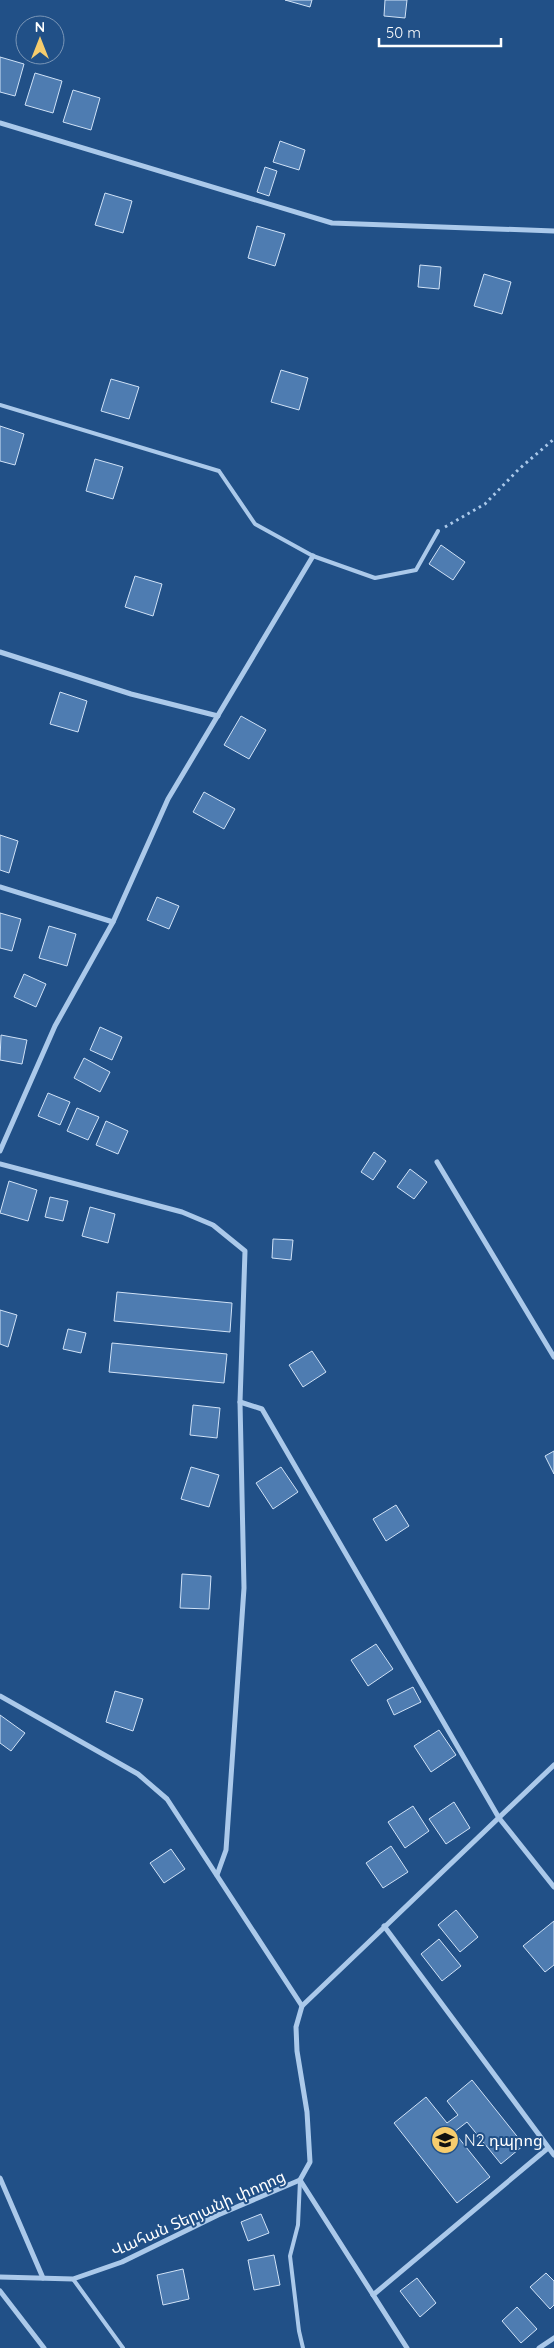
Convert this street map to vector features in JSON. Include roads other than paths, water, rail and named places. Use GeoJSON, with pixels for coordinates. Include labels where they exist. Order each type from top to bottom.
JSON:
{"type":"FeatureCollection","features":[{"type":"Feature","properties":{"kind":"street"},"geometry":{"type":"LineString","coordinates":[[0,123],[332,222],[554,231]]}},
{"type":"Feature","properties":{"kind":"street"},"geometry":{"type":"LineString","coordinates":[[0,1151],[55,1026],[112,922],[168,799],[314,556]]}},
{"type":"Feature","properties":{"kind":"street"},"geometry":{"type":"LineString","coordinates":[[0,652],[131,694],[218,716]]}},
{"type":"Feature","properties":{"kind":"street"},"geometry":{"type":"LineString","coordinates":[[0,887],[112,922]]}},
{"type":"Feature","properties":{"kind":"street"},"geometry":{"type":"LineString","coordinates":[[437,1162],[554,1357]]}},
{"type":"Feature","properties":{"kind":"street"},"geometry":{"type":"LineString","coordinates":[[0,1164],[182,1212],[213,1225],[245,1251],[240,1402],[244,1588],[226,1850],[217,1875]]}},
{"type":"Feature","properties":{"kind":"street"},"geometry":{"type":"LineString","coordinates":[[240,1402],[262,1408],[499,1818],[554,1886]]}},
{"type":"Feature","properties":{"kind":"street"},"geometry":{"type":"LineString","coordinates":[[0,1696],[138,1774],[167,1799],[302,2006]]}},
{"type":"Feature","properties":{"kind":"street"},"geometry":{"type":"LineString","coordinates":[[300,2180],[310,2162],[306,2112],[297,2052],[296,2027],[302,2006],[554,1765]]}},
{"type":"Feature","properties":{"kind":"street"},"geometry":{"type":"LineString","coordinates":[[384,1926],[554,2155]]}},
{"type":"Feature","properties":{"kind":"street"},"geometry":{"type":"LineString","coordinates":[[373,2295],[548,2148]]}},
{"type":"Feature","properties":{"kind":"street"},"geometry":{"type":"LineString","coordinates":[[0,2178],[43,2278]]}},
{"type":"Feature","properties":{"kind":"street","name":"Վահան Տերյանի փողոց"},"geometry":{"type":"LineString","coordinates":[[0,2277],[73,2279],[122,2262],[218,2215],[300,2180],[407,2348]]}},
{"type":"Feature","properties":{"kind":"street"},"geometry":{"type":"LineString","coordinates":[[0,2290],[44,2348]]}},
{"type":"Feature","properties":{"kind":"street"},"geometry":{"type":"LineString","coordinates":[[539,2348],[554,2338]]}},
{"type":"Feature","properties":{"kind":"lane"},"geometry":{"type":"LineString","coordinates":[[0,405],[219,471],[255,524],[314,556],[376,578],[416,570],[438,531]]}},
{"type":"Feature","properties":{"kind":"lane"},"geometry":{"type":"LineString","coordinates":[[300,2180],[298,2225],[290,2256],[299,2331],[304,2348]]}},
{"type":"Feature","properties":{"kind":"lane"},"geometry":{"type":"LineString","coordinates":[[73,2279],[123,2348]]}},
{"type":"Feature","properties":{"kind":"place","name":"N2 դպրոց"},"geometry":{"type":"Point","coordinates":[445,2140]}}]}
